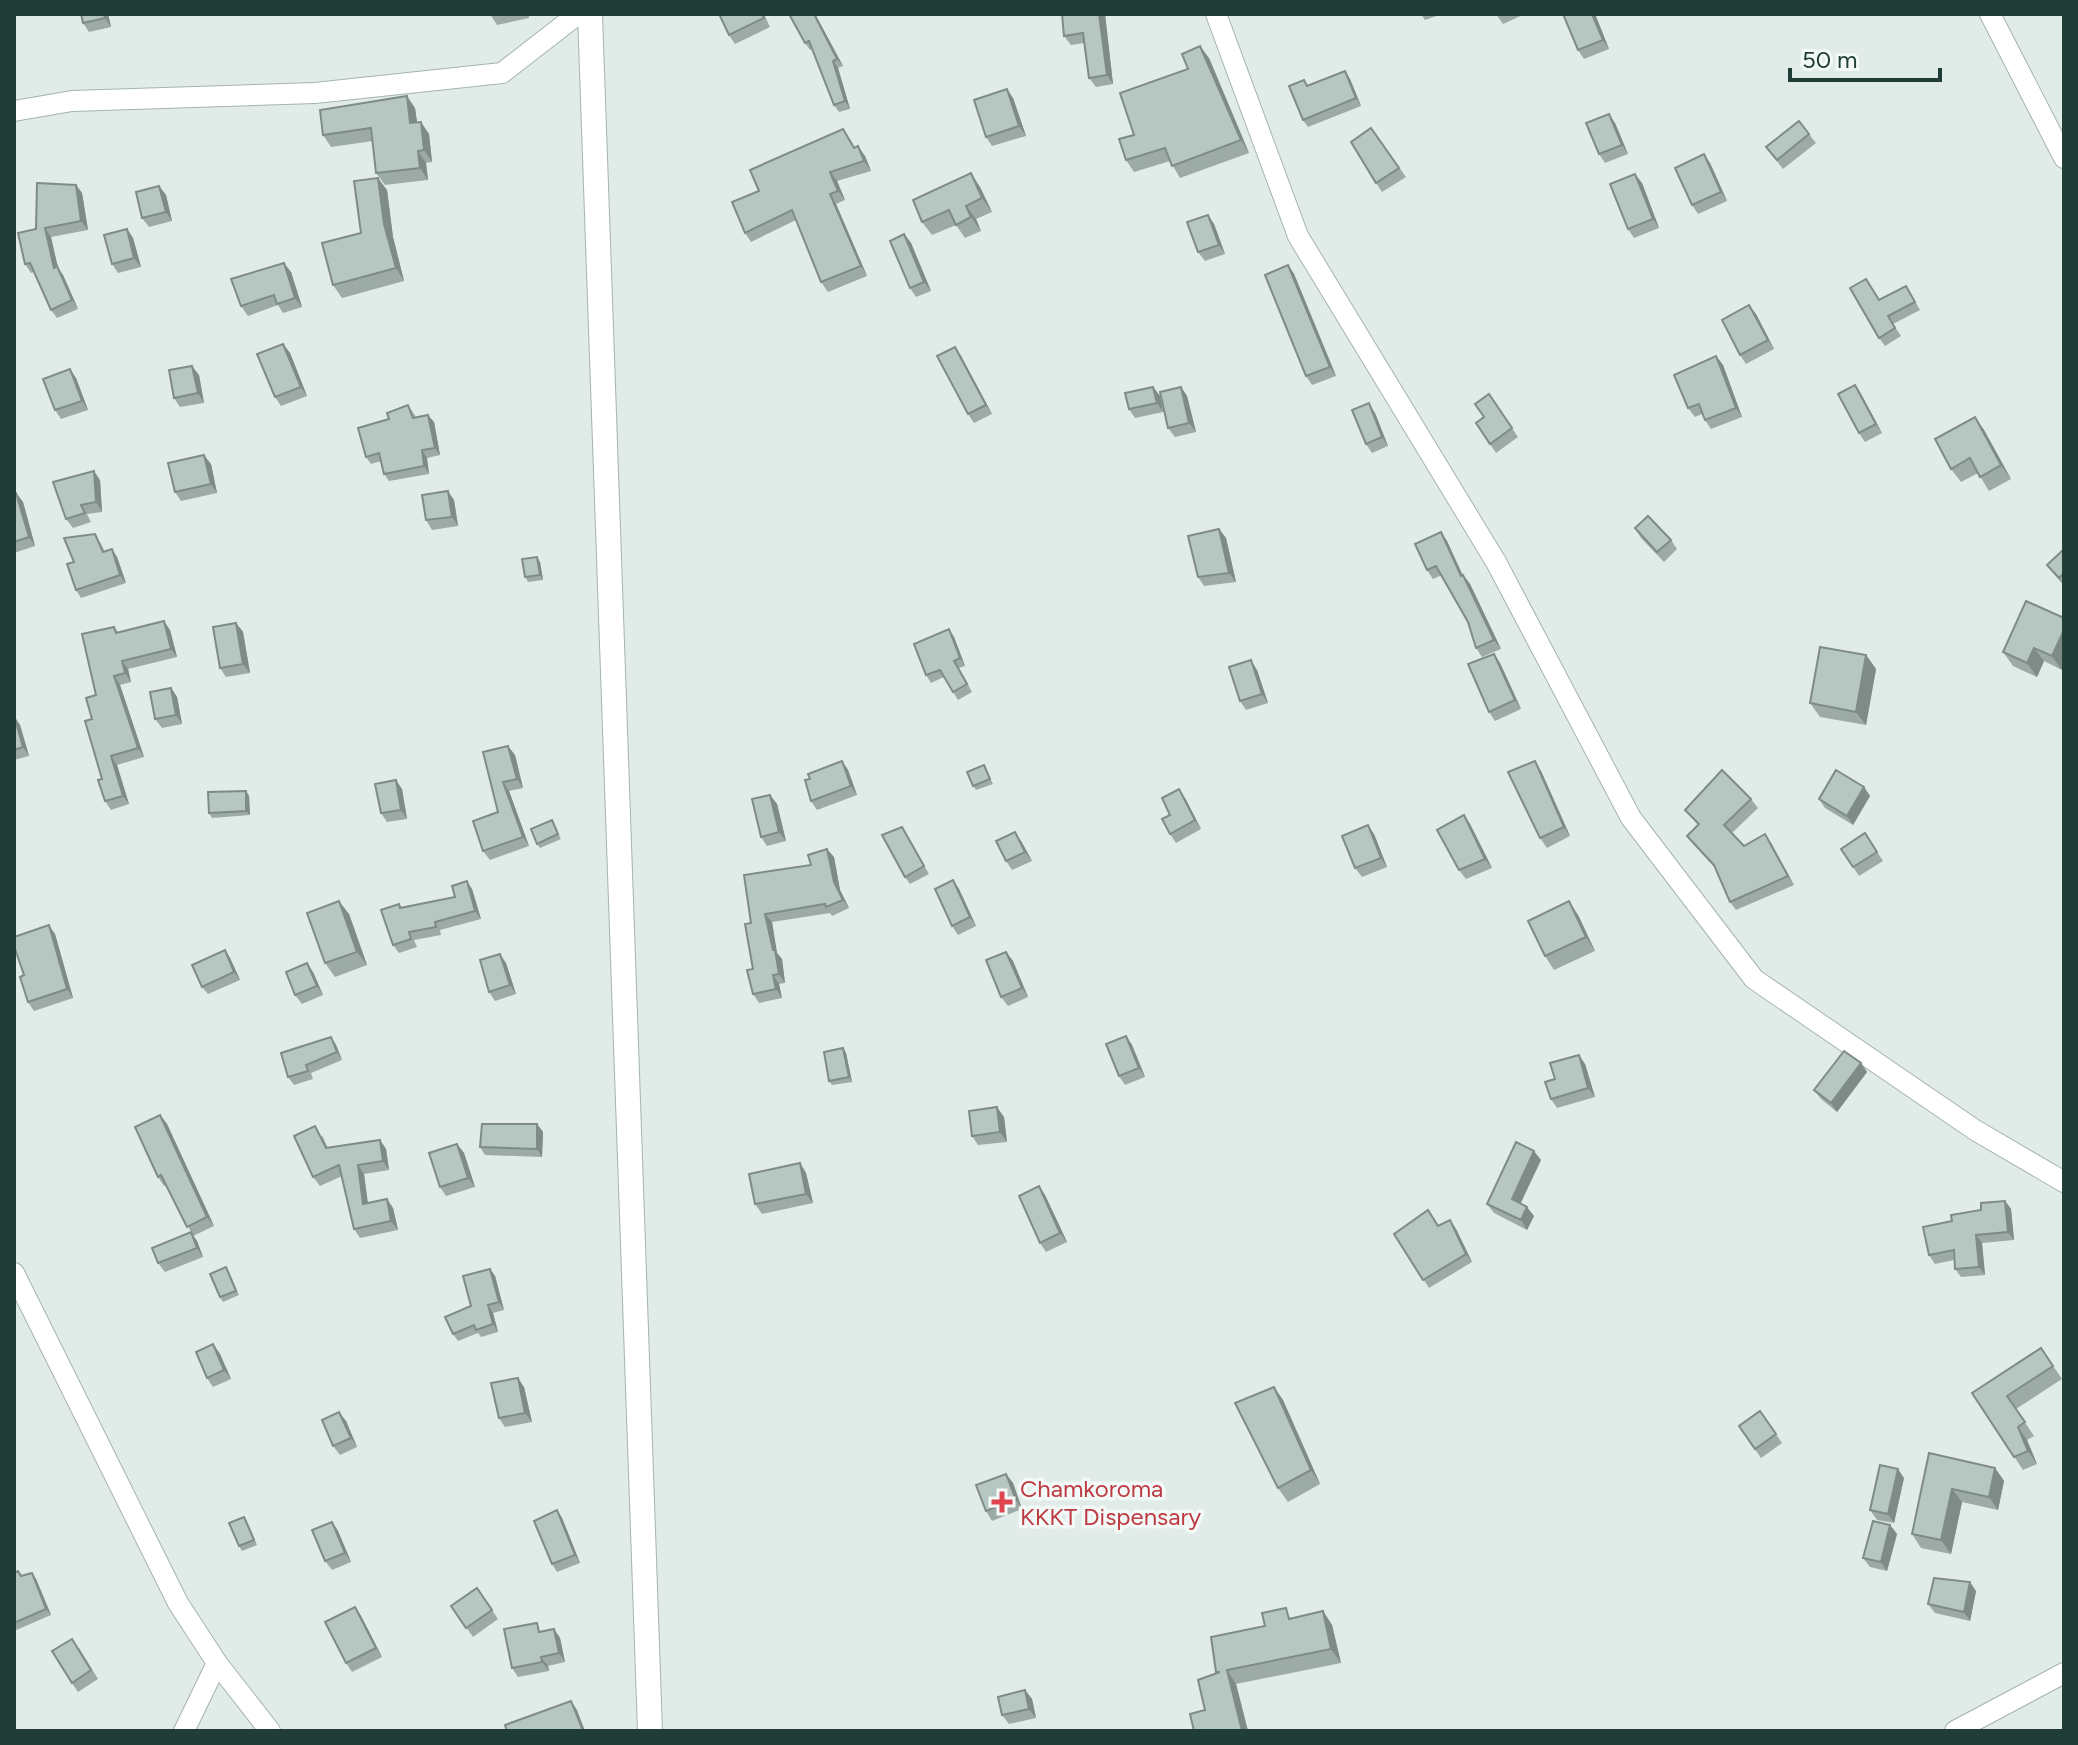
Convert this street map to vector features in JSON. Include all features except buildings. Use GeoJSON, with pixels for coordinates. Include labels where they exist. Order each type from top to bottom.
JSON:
{"type":"FeatureCollection","features":[{"type":"Feature","properties":{"kind":"street"},"geometry":{"type":"LineString","coordinates":[[14,111],[72,101],[315,93],[502,73],[578,14]]}},
{"type":"Feature","properties":{"kind":"street"},"geometry":{"type":"LineString","coordinates":[[590,14],[650,1731]]}},
{"type":"Feature","properties":{"kind":"street"},"geometry":{"type":"LineString","coordinates":[[1216,14],[1298,236],[1496,562],[1631,818],[1754,979],[1975,1130],[2064,1182]]}},
{"type":"Feature","properties":{"kind":"street"},"geometry":{"type":"LineString","coordinates":[[1990,14],[2064,158]]}},
{"type":"Feature","properties":{"kind":"street"},"geometry":{"type":"LineString","coordinates":[[14,1273],[178,1603],[217,1663],[270,1731]]}},
{"type":"Feature","properties":{"kind":"street"},"geometry":{"type":"LineString","coordinates":[[184,1731],[217,1663]]}},
{"type":"Feature","properties":{"kind":"street"},"geometry":{"type":"LineString","coordinates":[[1955,1731],[2064,1673]]}},
{"type":"Feature","properties":{"kind":"place","name":"Chamkoroma KKKT Dispensary"},"geometry":{"type":"Point","coordinates":[1002,1502]}}]}
